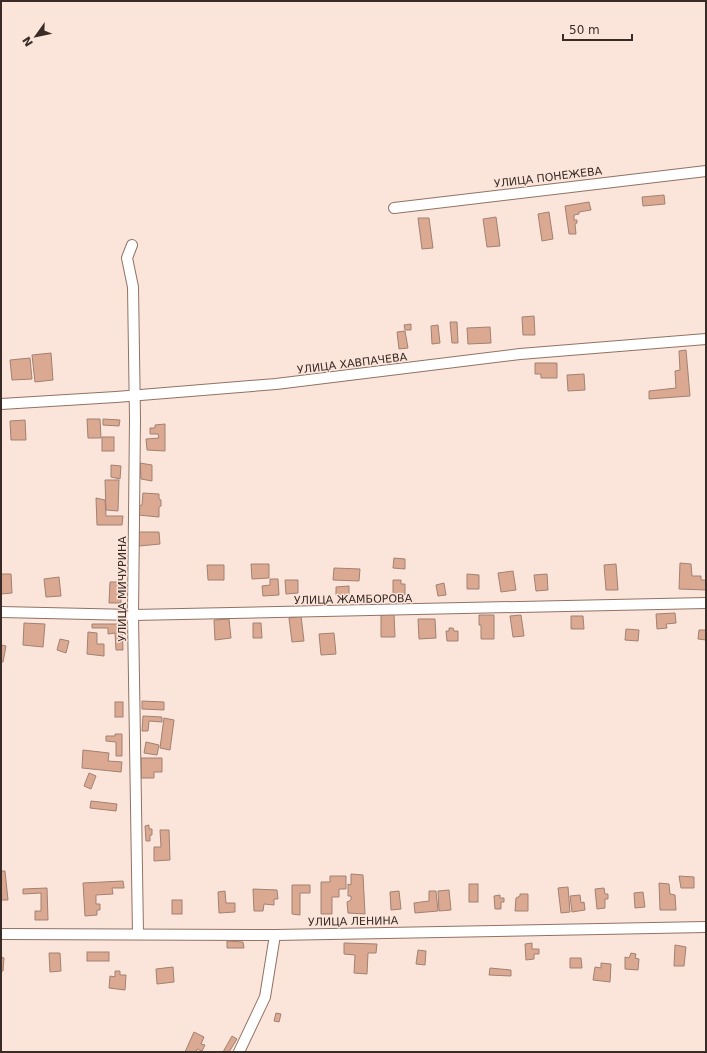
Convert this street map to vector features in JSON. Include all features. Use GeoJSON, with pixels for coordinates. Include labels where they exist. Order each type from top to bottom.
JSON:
{"type":"FeatureCollection","features":[{"type":"Feature","properties":{"kind":"street","name":"УЛИЦА ПОНЕЖЕВА"},"geometry":{"type":"LineString","coordinates":[[394,208],[706,170]]}},
{"type":"Feature","properties":{"kind":"street","name":"УЛИЦА МИЧУРИНА"},"geometry":{"type":"LineString","coordinates":[[132,244],[128,258],[133,287],[135,396],[133,615],[138,934]]}},
{"type":"Feature","properties":{"kind":"street","name":"УЛИЦА ХАВПАЧЕВА"},"geometry":{"type":"LineString","coordinates":[[1,404],[135,396],[276,384],[520,354],[706,340]]}},
{"type":"Feature","properties":{"kind":"street","name":"УЛИЦА ЖАМБОРОВА"},"geometry":{"type":"LineString","coordinates":[[1,612],[133,615],[706,603]]}},
{"type":"Feature","properties":{"kind":"street","name":"УЛИЦА ЛЕНИНА"},"geometry":{"type":"LineString","coordinates":[[1,934],[275,935],[706,927]]}},
{"type":"Feature","properties":{"kind":"street"},"geometry":{"type":"LineString","coordinates":[[239,1052],[265,997],[275,935]]}},
{"type":"Feature","properties":{"kind":"building"},"geometry":{"type":"Polygon","coordinates":[[[664,195],[665,204],[643,206],[642,197],[664,195]]]}},
{"type":"Feature","properties":{"kind":"building"},"geometry":{"type":"Polygon","coordinates":[[[589,202],[591,210],[579,212],[579,214],[574,215],[574,220],[577,220],[577,223],[575,224],[576,234],[569,234],[565,206],[589,202]]]}},
{"type":"Feature","properties":{"kind":"building"},"geometry":{"type":"Polygon","coordinates":[[[549,212],[553,239],[542,241],[538,214],[549,212]]]}},
{"type":"Feature","properties":{"kind":"building"},"geometry":{"type":"Polygon","coordinates":[[[496,217],[500,246],[487,247],[483,219],[496,217]]]}},
{"type":"Feature","properties":{"kind":"building"},"geometry":{"type":"Polygon","coordinates":[[[418,218],[429,218],[433,248],[422,249],[418,218]]]}},
{"type":"Feature","properties":{"kind":"building"},"geometry":{"type":"Polygon","coordinates":[[[534,316],[535,335],[523,335],[522,317],[534,316]]]}},
{"type":"Feature","properties":{"kind":"building"},"geometry":{"type":"Polygon","coordinates":[[[450,322],[457,322],[458,343],[452,343],[450,322]]]}},
{"type":"Feature","properties":{"kind":"building"},"geometry":{"type":"Polygon","coordinates":[[[411,324],[411,330],[405,330],[404,325],[411,324]]]}},
{"type":"Feature","properties":{"kind":"building"},"geometry":{"type":"Polygon","coordinates":[[[438,325],[440,343],[432,344],[431,326],[438,325]]]}},
{"type":"Feature","properties":{"kind":"building"},"geometry":{"type":"Polygon","coordinates":[[[490,327],[491,343],[468,344],[467,328],[490,327]]]}},
{"type":"Feature","properties":{"kind":"building"},"geometry":{"type":"Polygon","coordinates":[[[405,331],[408,348],[399,349],[397,332],[405,331]]]}},
{"type":"Feature","properties":{"kind":"building"},"geometry":{"type":"Polygon","coordinates":[[[686,350],[690,396],[649,399],[649,391],[676,388],[675,371],[680,370],[679,351],[686,350]]]}},
{"type":"Feature","properties":{"kind":"building"},"geometry":{"type":"Polygon","coordinates":[[[51,353],[53,380],[35,382],[32,355],[51,353]]]}},
{"type":"Feature","properties":{"kind":"building"},"geometry":{"type":"Polygon","coordinates":[[[30,358],[32,379],[12,380],[10,360],[30,358]]]}},
{"type":"Feature","properties":{"kind":"building"},"geometry":{"type":"Polygon","coordinates":[[[535,363],[557,363],[557,378],[541,378],[541,374],[535,374],[535,363]]]}},
{"type":"Feature","properties":{"kind":"building"},"geometry":{"type":"Polygon","coordinates":[[[584,374],[585,390],[568,391],[567,375],[584,374]]]}},
{"type":"Feature","properties":{"kind":"building"},"geometry":{"type":"Polygon","coordinates":[[[87,419],[100,419],[101,438],[88,438],[87,419]]]}},
{"type":"Feature","properties":{"kind":"building"},"geometry":{"type":"Polygon","coordinates":[[[103,419],[120,420],[119,426],[103,425],[103,419]]]}},
{"type":"Feature","properties":{"kind":"building"},"geometry":{"type":"Polygon","coordinates":[[[25,420],[26,440],[11,440],[10,421],[25,420]]]}},
{"type":"Feature","properties":{"kind":"building"},"geometry":{"type":"Polygon","coordinates":[[[165,424],[165,451],[147,450],[146,439],[159,438],[158,434],[150,434],[150,428],[155,428],[155,425],[165,424]]]}},
{"type":"Feature","properties":{"kind":"building"},"geometry":{"type":"Polygon","coordinates":[[[102,437],[114,437],[114,451],[102,451],[102,437]]]}},
{"type":"Feature","properties":{"kind":"building"},"geometry":{"type":"Polygon","coordinates":[[[140,463],[152,465],[152,481],[141,479],[140,463]]]}},
{"type":"Feature","properties":{"kind":"building"},"geometry":{"type":"Polygon","coordinates":[[[111,465],[121,466],[120,479],[111,477],[111,465]]]}},
{"type":"Feature","properties":{"kind":"building"},"geometry":{"type":"Polygon","coordinates":[[[105,480],[119,480],[118,511],[106,510],[105,480]]]}},
{"type":"Feature","properties":{"kind":"building"},"geometry":{"type":"Polygon","coordinates":[[[143,493],[159,494],[161,506],[159,507],[159,517],[138,515],[138,506],[142,505],[143,493]]]}},
{"type":"Feature","properties":{"kind":"building"},"geometry":{"type":"Polygon","coordinates":[[[96,498],[105,500],[106,516],[123,516],[122,525],[97,525],[96,498]]]}},
{"type":"Feature","properties":{"kind":"building"},"geometry":{"type":"Polygon","coordinates":[[[138,532],[159,532],[160,544],[139,546],[138,532]]]}},
{"type":"Feature","properties":{"kind":"building"},"geometry":{"type":"Polygon","coordinates":[[[394,558],[405,559],[405,569],[393,568],[394,558]]]}},
{"type":"Feature","properties":{"kind":"building"},"geometry":{"type":"Polygon","coordinates":[[[680,563],[691,564],[692,576],[701,576],[701,580],[706,580],[706,590],[679,589],[680,563]]]}},
{"type":"Feature","properties":{"kind":"building"},"geometry":{"type":"Polygon","coordinates":[[[251,564],[269,564],[269,578],[252,579],[251,564]]]}},
{"type":"Feature","properties":{"kind":"building"},"geometry":{"type":"Polygon","coordinates":[[[616,564],[618,590],[606,590],[604,565],[616,564]]]}},
{"type":"Feature","properties":{"kind":"building"},"geometry":{"type":"Polygon","coordinates":[[[207,565],[224,565],[224,580],[208,580],[207,565]]]}},
{"type":"Feature","properties":{"kind":"building"},"geometry":{"type":"Polygon","coordinates":[[[334,568],[360,569],[359,581],[333,580],[334,568]]]}},
{"type":"Feature","properties":{"kind":"building"},"geometry":{"type":"Polygon","coordinates":[[[513,571],[516,590],[501,592],[498,573],[513,571]]]}},
{"type":"Feature","properties":{"kind":"building"},"geometry":{"type":"Polygon","coordinates":[[[1,574],[11,574],[12,593],[1,594],[1,574]]]}},
{"type":"Feature","properties":{"kind":"building"},"geometry":{"type":"Polygon","coordinates":[[[467,574],[479,575],[479,589],[467,589],[467,574]]]}},
{"type":"Feature","properties":{"kind":"building"},"geometry":{"type":"Polygon","coordinates":[[[547,574],[548,590],[536,591],[534,575],[547,574]]]}},
{"type":"Feature","properties":{"kind":"building"},"geometry":{"type":"Polygon","coordinates":[[[59,577],[61,596],[46,597],[44,579],[59,577]]]}},
{"type":"Feature","properties":{"kind":"building"},"geometry":{"type":"Polygon","coordinates":[[[270,579],[278,579],[279,595],[263,596],[262,586],[270,585],[270,579]]]}},
{"type":"Feature","properties":{"kind":"building"},"geometry":{"type":"Polygon","coordinates":[[[285,580],[298,580],[298,593],[286,594],[285,580]]]}},
{"type":"Feature","properties":{"kind":"building"},"geometry":{"type":"Polygon","coordinates":[[[393,580],[401,580],[401,584],[405,584],[405,595],[393,595],[393,580]]]}},
{"type":"Feature","properties":{"kind":"building"},"geometry":{"type":"Polygon","coordinates":[[[110,582],[121,582],[121,603],[109,603],[110,582]]]}},
{"type":"Feature","properties":{"kind":"building"},"geometry":{"type":"Polygon","coordinates":[[[444,583],[446,595],[438,596],[436,585],[444,583]]]}},
{"type":"Feature","properties":{"kind":"building"},"geometry":{"type":"Polygon","coordinates":[[[349,586],[349,595],[336,595],[336,587],[349,586]]]}},
{"type":"Feature","properties":{"kind":"building"},"geometry":{"type":"Polygon","coordinates":[[[675,613],[676,623],[666,624],[667,628],[657,629],[656,614],[675,613]]]}},
{"type":"Feature","properties":{"kind":"building"},"geometry":{"type":"Polygon","coordinates":[[[381,614],[394,614],[395,637],[381,637],[381,614]]]}},
{"type":"Feature","properties":{"kind":"building"},"geometry":{"type":"Polygon","coordinates":[[[479,615],[494,615],[494,639],[481,639],[479,615]]]}},
{"type":"Feature","properties":{"kind":"building"},"geometry":{"type":"Polygon","coordinates":[[[521,615],[524,636],[513,637],[510,616],[521,615]]]}},
{"type":"Feature","properties":{"kind":"building"},"geometry":{"type":"Polygon","coordinates":[[[301,616],[304,641],[292,642],[289,618],[301,616]]]}},
{"type":"Feature","properties":{"kind":"building"},"geometry":{"type":"Polygon","coordinates":[[[571,616],[583,616],[584,629],[571,629],[571,616]]]}},
{"type":"Feature","properties":{"kind":"building"},"geometry":{"type":"Polygon","coordinates":[[[229,619],[231,638],[215,640],[214,620],[229,619]]]}},
{"type":"Feature","properties":{"kind":"building"},"geometry":{"type":"Polygon","coordinates":[[[418,619],[435,619],[436,638],[419,639],[418,619]]]}},
{"type":"Feature","properties":{"kind":"building"},"geometry":{"type":"Polygon","coordinates":[[[24,623],[45,624],[43,647],[23,645],[24,623]]]}},
{"type":"Feature","properties":{"kind":"building"},"geometry":{"type":"Polygon","coordinates":[[[253,623],[261,623],[262,638],[253,638],[253,623]]]}},
{"type":"Feature","properties":{"kind":"building"},"geometry":{"type":"Polygon","coordinates":[[[92,624],[122,624],[123,650],[116,650],[115,633],[108,634],[108,628],[92,628],[92,624]]]}},
{"type":"Feature","properties":{"kind":"building"},"geometry":{"type":"Polygon","coordinates":[[[449,628],[453,628],[454,631],[458,631],[458,641],[447,641],[446,631],[449,631],[449,628]]]}},
{"type":"Feature","properties":{"kind":"building"},"geometry":{"type":"Polygon","coordinates":[[[626,629],[639,630],[638,641],[625,640],[626,629]]]}},
{"type":"Feature","properties":{"kind":"building"},"geometry":{"type":"Polygon","coordinates":[[[699,630],[706,630],[706,640],[698,639],[699,630]]]}},
{"type":"Feature","properties":{"kind":"building"},"geometry":{"type":"Polygon","coordinates":[[[88,632],[97,633],[97,644],[104,644],[104,656],[87,654],[88,632]]]}},
{"type":"Feature","properties":{"kind":"building"},"geometry":{"type":"Polygon","coordinates":[[[334,633],[336,654],[321,655],[319,634],[334,633]]]}},
{"type":"Feature","properties":{"kind":"building"},"geometry":{"type":"Polygon","coordinates":[[[60,639],[69,641],[66,653],[57,650],[60,639]]]}},
{"type":"Feature","properties":{"kind":"building"},"geometry":{"type":"Polygon","coordinates":[[[1,645],[6,646],[3,662],[1,662],[1,645]]]}},
{"type":"Feature","properties":{"kind":"building"},"geometry":{"type":"Polygon","coordinates":[[[142,701],[164,702],[164,710],[142,709],[142,701]]]}},
{"type":"Feature","properties":{"kind":"building"},"geometry":{"type":"Polygon","coordinates":[[[115,702],[123,702],[123,717],[115,717],[115,702]]]}},
{"type":"Feature","properties":{"kind":"building"},"geometry":{"type":"Polygon","coordinates":[[[143,716],[162,717],[162,722],[149,721],[148,731],[142,731],[143,716]]]}},
{"type":"Feature","properties":{"kind":"building"},"geometry":{"type":"Polygon","coordinates":[[[164,718],[174,720],[170,750],[160,748],[164,718]]]}},
{"type":"Feature","properties":{"kind":"building"},"geometry":{"type":"Polygon","coordinates":[[[115,734],[122,734],[122,756],[116,756],[116,742],[106,741],[106,736],[115,736],[115,734]]]}},
{"type":"Feature","properties":{"kind":"building"},"geometry":{"type":"Polygon","coordinates":[[[146,742],[159,745],[157,755],[144,753],[146,742]]]}},
{"type":"Feature","properties":{"kind":"building"},"geometry":{"type":"Polygon","coordinates":[[[83,750],[109,753],[108,761],[122,762],[121,772],[82,768],[83,750]]]}},
{"type":"Feature","properties":{"kind":"building"},"geometry":{"type":"Polygon","coordinates":[[[141,758],[162,758],[162,772],[154,772],[154,778],[141,778],[141,758]]]}},
{"type":"Feature","properties":{"kind":"building"},"geometry":{"type":"Polygon","coordinates":[[[89,773],[96,776],[91,789],[84,786],[89,773]]]}},
{"type":"Feature","properties":{"kind":"building"},"geometry":{"type":"Polygon","coordinates":[[[91,801],[117,804],[116,811],[90,808],[91,801]]]}},
{"type":"Feature","properties":{"kind":"building"},"geometry":{"type":"Polygon","coordinates":[[[149,825],[149,829],[152,829],[152,835],[150,835],[150,841],[146,841],[145,826],[149,825]]]}},
{"type":"Feature","properties":{"kind":"building"},"geometry":{"type":"Polygon","coordinates":[[[160,830],[169,830],[170,860],[154,861],[154,847],[161,847],[160,830]]]}},
{"type":"Feature","properties":{"kind":"building"},"geometry":{"type":"Polygon","coordinates":[[[1,871],[5,871],[8,900],[1,900],[1,871]]]}},
{"type":"Feature","properties":{"kind":"building"},"geometry":{"type":"Polygon","coordinates":[[[351,874],[363,875],[365,914],[348,913],[347,902],[351,900],[351,896],[348,896],[348,884],[351,885],[351,874]]]}},
{"type":"Feature","properties":{"kind":"building"},"geometry":{"type":"Polygon","coordinates":[[[330,876],[346,876],[346,889],[339,889],[339,897],[332,897],[332,914],[321,914],[321,882],[330,882],[330,876]]]}},
{"type":"Feature","properties":{"kind":"building"},"geometry":{"type":"Polygon","coordinates":[[[679,876],[694,877],[694,888],[681,888],[679,876]]]}},
{"type":"Feature","properties":{"kind":"building"},"geometry":{"type":"Polygon","coordinates":[[[123,881],[124,888],[112,888],[113,894],[96,895],[96,904],[100,904],[100,910],[97,910],[97,915],[85,916],[83,883],[123,881]]]}},
{"type":"Feature","properties":{"kind":"building"},"geometry":{"type":"Polygon","coordinates":[[[659,883],[669,884],[670,894],[675,895],[676,910],[660,910],[659,883]]]}},
{"type":"Feature","properties":{"kind":"building"},"geometry":{"type":"Polygon","coordinates":[[[469,884],[478,884],[478,902],[469,902],[469,884]]]}},
{"type":"Feature","properties":{"kind":"building"},"geometry":{"type":"Polygon","coordinates":[[[292,885],[310,885],[310,893],[300,893],[300,915],[292,914],[292,885]]]}},
{"type":"Feature","properties":{"kind":"building"},"geometry":{"type":"Polygon","coordinates":[[[568,887],[570,912],[561,913],[558,888],[568,887]]]}},
{"type":"Feature","properties":{"kind":"building"},"geometry":{"type":"Polygon","coordinates":[[[47,888],[48,920],[35,920],[35,911],[41,911],[41,893],[23,894],[23,889],[47,888]]]}},
{"type":"Feature","properties":{"kind":"building"},"geometry":{"type":"Polygon","coordinates":[[[604,888],[605,894],[608,894],[608,899],[605,899],[605,908],[597,909],[595,889],[604,888]]]}},
{"type":"Feature","properties":{"kind":"building"},"geometry":{"type":"Polygon","coordinates":[[[253,889],[277,890],[278,899],[274,899],[274,905],[264,904],[263,911],[254,911],[253,889]]]}},
{"type":"Feature","properties":{"kind":"building"},"geometry":{"type":"Polygon","coordinates":[[[449,890],[451,910],[439,911],[438,891],[449,890]]]}},
{"type":"Feature","properties":{"kind":"building"},"geometry":{"type":"Polygon","coordinates":[[[225,891],[226,903],[235,903],[235,912],[219,913],[218,892],[225,891]]]}},
{"type":"Feature","properties":{"kind":"building"},"geometry":{"type":"Polygon","coordinates":[[[399,891],[401,909],[391,910],[390,892],[399,891]]]}},
{"type":"Feature","properties":{"kind":"building"},"geometry":{"type":"Polygon","coordinates":[[[429,891],[436,891],[438,911],[415,913],[414,903],[429,901],[429,891]]]}},
{"type":"Feature","properties":{"kind":"building"},"geometry":{"type":"Polygon","coordinates":[[[643,892],[645,907],[635,908],[634,893],[643,892]]]}},
{"type":"Feature","properties":{"kind":"building"},"geometry":{"type":"Polygon","coordinates":[[[520,894],[528,894],[528,911],[515,911],[516,898],[520,896],[520,894]]]}},
{"type":"Feature","properties":{"kind":"building"},"geometry":{"type":"Polygon","coordinates":[[[500,895],[500,898],[504,898],[504,902],[501,902],[501,909],[495,909],[494,896],[500,895]]]}},
{"type":"Feature","properties":{"kind":"building"},"geometry":{"type":"Polygon","coordinates":[[[580,895],[581,903],[584,902],[585,910],[572,912],[570,896],[580,895]]]}},
{"type":"Feature","properties":{"kind":"building"},"geometry":{"type":"Polygon","coordinates":[[[172,900],[182,900],[182,914],[172,914],[172,900]]]}},
{"type":"Feature","properties":{"kind":"building"},"geometry":{"type":"Polygon","coordinates":[[[227,941],[243,942],[244,948],[227,948],[227,941]]]}},
{"type":"Feature","properties":{"kind":"building"},"geometry":{"type":"Polygon","coordinates":[[[344,943],[377,944],[376,953],[368,953],[367,974],[354,973],[355,955],[344,954],[344,943]]]}},
{"type":"Feature","properties":{"kind":"building"},"geometry":{"type":"Polygon","coordinates":[[[532,943],[532,949],[539,949],[539,954],[534,954],[534,959],[526,960],[525,944],[532,943]]]}},
{"type":"Feature","properties":{"kind":"building"},"geometry":{"type":"Polygon","coordinates":[[[675,945],[686,947],[684,966],[674,966],[675,945]]]}},
{"type":"Feature","properties":{"kind":"building"},"geometry":{"type":"Polygon","coordinates":[[[418,950],[426,951],[425,965],[416,964],[418,950]]]}},
{"type":"Feature","properties":{"kind":"building"},"geometry":{"type":"Polygon","coordinates":[[[87,952],[109,952],[109,961],[87,961],[87,952]]]}},
{"type":"Feature","properties":{"kind":"building"},"geometry":{"type":"Polygon","coordinates":[[[49,953],[60,953],[61,971],[50,972],[49,953]]]}},
{"type":"Feature","properties":{"kind":"building"},"geometry":{"type":"Polygon","coordinates":[[[631,953],[636,954],[635,958],[639,959],[638,970],[625,969],[625,957],[629,958],[631,953]]]}},
{"type":"Feature","properties":{"kind":"building"},"geometry":{"type":"Polygon","coordinates":[[[1,957],[4,958],[3,971],[1,971],[1,957]]]}},
{"type":"Feature","properties":{"kind":"building"},"geometry":{"type":"Polygon","coordinates":[[[570,958],[581,958],[582,968],[570,968],[570,958]]]}},
{"type":"Feature","properties":{"kind":"building"},"geometry":{"type":"Polygon","coordinates":[[[601,963],[611,964],[610,982],[593,980],[595,967],[601,968],[601,963]]]}},
{"type":"Feature","properties":{"kind":"building"},"geometry":{"type":"Polygon","coordinates":[[[173,967],[174,982],[157,984],[156,969],[173,967]]]}},
{"type":"Feature","properties":{"kind":"building"},"geometry":{"type":"Polygon","coordinates":[[[490,968],[511,970],[511,976],[489,975],[490,968]]]}},
{"type":"Feature","properties":{"kind":"building"},"geometry":{"type":"Polygon","coordinates":[[[115,971],[120,971],[120,975],[126,975],[125,990],[109,988],[110,976],[115,977],[115,971]]]}},
{"type":"Feature","properties":{"kind":"building"},"geometry":{"type":"Polygon","coordinates":[[[276,1013],[281,1014],[279,1022],[274,1021],[276,1013]]]}},
{"type":"Feature","properties":{"kind":"building"},"geometry":{"type":"Polygon","coordinates":[[[194,1032],[204,1037],[201,1044],[205,1045],[202,1051],[197,1049],[196,1052],[185,1052],[194,1032]]]}},
{"type":"Feature","properties":{"kind":"building"},"geometry":{"type":"Polygon","coordinates":[[[232,1036],[237,1039],[229,1052],[223,1052],[232,1036]]]}}]}
